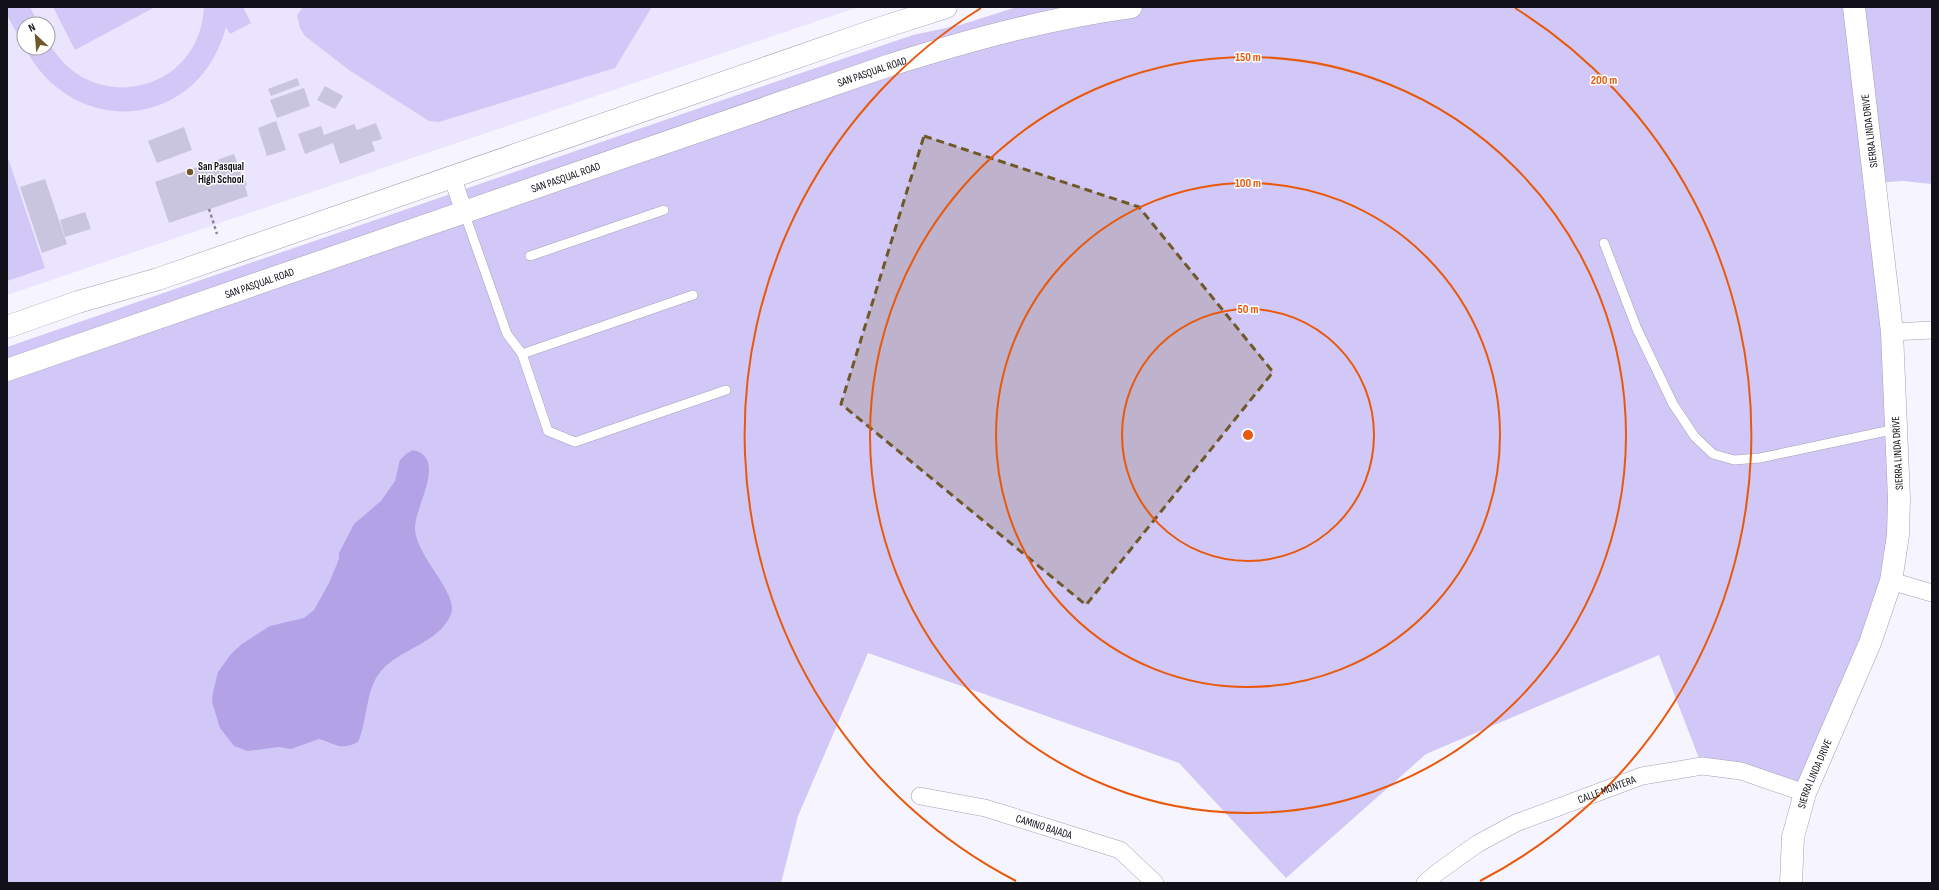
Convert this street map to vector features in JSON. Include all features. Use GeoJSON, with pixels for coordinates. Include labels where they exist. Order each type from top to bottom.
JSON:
{"type":"FeatureCollection","features":[{"type":"Feature","properties":{"kind":"main road"},"geometry":{"type":"LineString","coordinates":[[7,327],[78,302],[158,279],[871,31],[946,7]]}},
{"type":"Feature","properties":{"kind":"main road","name":"SAN PASQUAL ROAD"},"geometry":{"type":"LineString","coordinates":[[7,370],[874,70],[947,47],[1024,26],[1082,13],[1132,7]]}},
{"type":"Feature","properties":{"kind":"main road","name":"SIERRA LINDA DRIVE"},"geometry":{"type":"LineString","coordinates":[[1791,883],[1793,838],[1805,793],[1870,643],[1890,581],[1898,535],[1899,499],[1892,332],[1854,7]]}},
{"type":"Feature","properties":{"kind":"street"},"geometry":{"type":"LineString","coordinates":[[452,176],[464,212]]}},
{"type":"Feature","properties":{"kind":"street"},"geometry":{"type":"LineString","coordinates":[[1892,332],[1932,330]]}},
{"type":"Feature","properties":{"kind":"street"},"geometry":{"type":"LineString","coordinates":[[1890,581],[1932,592]]}},
{"type":"Feature","properties":{"kind":"street","name":"CALLE MONTERA"},"geometry":{"type":"LineString","coordinates":[[1426,883],[1438,872],[1477,844],[1516,823],[1642,776],[1702,766],[1741,771],[1805,793]]}},
{"type":"Feature","properties":{"kind":"street","name":"CAMINO BAJADA"},"geometry":{"type":"LineString","coordinates":[[920,796],[985,808],[1120,850],[1155,883]]}},
{"type":"Feature","properties":{"kind":"lane"},"geometry":{"type":"LineString","coordinates":[[530,256],[664,210]]}},
{"type":"Feature","properties":{"kind":"lane"},"geometry":{"type":"LineString","coordinates":[[464,212],[507,334],[522,354],[548,431],[575,442],[726,390]]}},
{"type":"Feature","properties":{"kind":"lane"},"geometry":{"type":"LineString","coordinates":[[1604,243],[1637,329],[1673,404],[1695,437],[1713,454],[1734,460],[1760,458],[1896,429]]}},
{"type":"Feature","properties":{"kind":"lane"},"geometry":{"type":"LineString","coordinates":[[522,354],[693,295]]}},
{"type":"Feature","properties":{"kind":"path"},"geometry":{"type":"LineString","coordinates":[[209,209],[217,234]]}},
{"type":"Feature","properties":{"kind":"highlighted area"},"geometry":{"type":"Polygon","coordinates":[[[924,136],[1139,207],[1273,372],[1086,605],[841,404],[924,136]]]}},
{"type":"Feature","properties":{"kind":"shaded area","name":"San Pasqual High School"},"geometry":{"type":"Polygon","coordinates":[[[7,7],[859,7],[7,295],[7,7]]]}},
{"type":"Feature","properties":{"kind":"shaded area"},"geometry":{"type":"Polygon","coordinates":[[[7,7],[30,7],[35,16],[16,16],[16,32],[7,15],[7,7]]]}},
{"type":"Feature","properties":{"kind":"shaded area"},"geometry":{"type":"Polygon","coordinates":[[[53,7],[155,7],[75,50],[53,7]]]}},
{"type":"Feature","properties":{"kind":"shaded area"},"geometry":{"type":"Polygon","coordinates":[[[204,7],[243,7],[251,23],[230,34],[226,27],[212,61],[190,87],[163,103],[134,111],[103,109],[73,98],[47,78],[31,56],[56,56],[56,52],[66,65],[89,80],[114,87],[140,86],[164,76],[184,60],[198,37],[204,7]]]}},
{"type":"Feature","properties":{"kind":"shaded area"},"geometry":{"type":"Polygon","coordinates":[[[303,7],[652,7],[615,68],[439,122],[429,121],[349,70],[305,36],[300,28],[297,16],[303,7]]]}},
{"type":"Feature","properties":{"kind":"shaded area"},"geometry":{"type":"Polygon","coordinates":[[[1017,7],[1932,7],[1932,184],[1903,181],[1875,183],[1898,535],[1805,793],[1702,766],[1659,655],[1426,754],[1286,878],[1179,763],[868,653],[798,816],[781,883],[7,883],[7,347],[913,35],[960,25],[1017,7]]]}},
{"type":"Feature","properties":{"kind":"shaded area"},"geometry":{"type":"Polygon","coordinates":[[[7,155],[45,268],[7,281],[7,155]]]}},
{"type":"Feature","properties":{"kind":"shaded area"},"geometry":{"type":"Polygon","coordinates":[[[413,450],[423,455],[428,463],[429,473],[427,485],[416,521],[415,530],[417,541],[449,596],[452,606],[451,614],[446,624],[429,639],[389,663],[381,671],[369,696],[364,724],[358,742],[347,746],[338,746],[319,739],[291,749],[279,747],[248,751],[234,746],[220,728],[212,702],[218,672],[231,654],[242,644],[270,626],[304,618],[314,610],[329,583],[339,559],[339,553],[354,524],[381,501],[395,481],[400,460],[413,450]]]}},
{"type":"Feature","properties":{"kind":"building"},"geometry":{"type":"Polygon","coordinates":[[[297,78],[300,85],[271,96],[268,89],[297,78]]]}},
{"type":"Feature","properties":{"kind":"building"},"geometry":{"type":"Polygon","coordinates":[[[325,86],[343,96],[335,109],[317,100],[325,86]]]}},
{"type":"Feature","properties":{"kind":"building"},"geometry":{"type":"Polygon","coordinates":[[[304,88],[310,106],[277,118],[270,100],[304,88]]]}},
{"type":"Feature","properties":{"kind":"building"},"geometry":{"type":"Polygon","coordinates":[[[276,121],[286,150],[267,156],[258,128],[276,121]]]}},
{"type":"Feature","properties":{"kind":"building"},"geometry":{"type":"Polygon","coordinates":[[[376,123],[382,139],[372,142],[375,151],[340,164],[333,143],[305,154],[298,134],[321,126],[324,135],[354,124],[357,130],[376,123]]]}},
{"type":"Feature","properties":{"kind":"building"},"geometry":{"type":"Polygon","coordinates":[[[184,127],[192,150],[157,163],[148,141],[184,127]]]}},
{"type":"Feature","properties":{"kind":"building"},"geometry":{"type":"Polygon","coordinates":[[[234,154],[243,180],[245,179],[247,185],[245,186],[248,196],[169,223],[155,182],[234,154]]]}},
{"type":"Feature","properties":{"kind":"building"},"geometry":{"type":"Polygon","coordinates":[[[45,179],[67,244],[42,253],[20,187],[45,179]]]}},
{"type":"Feature","properties":{"kind":"building"},"geometry":{"type":"Polygon","coordinates":[[[85,212],[91,229],[65,237],[60,220],[85,212]]]}},
{"type":"Feature","properties":{"kind":"place","name":"San Pasqual High School"},"geometry":{"type":"Point","coordinates":[190,172]}}]}
